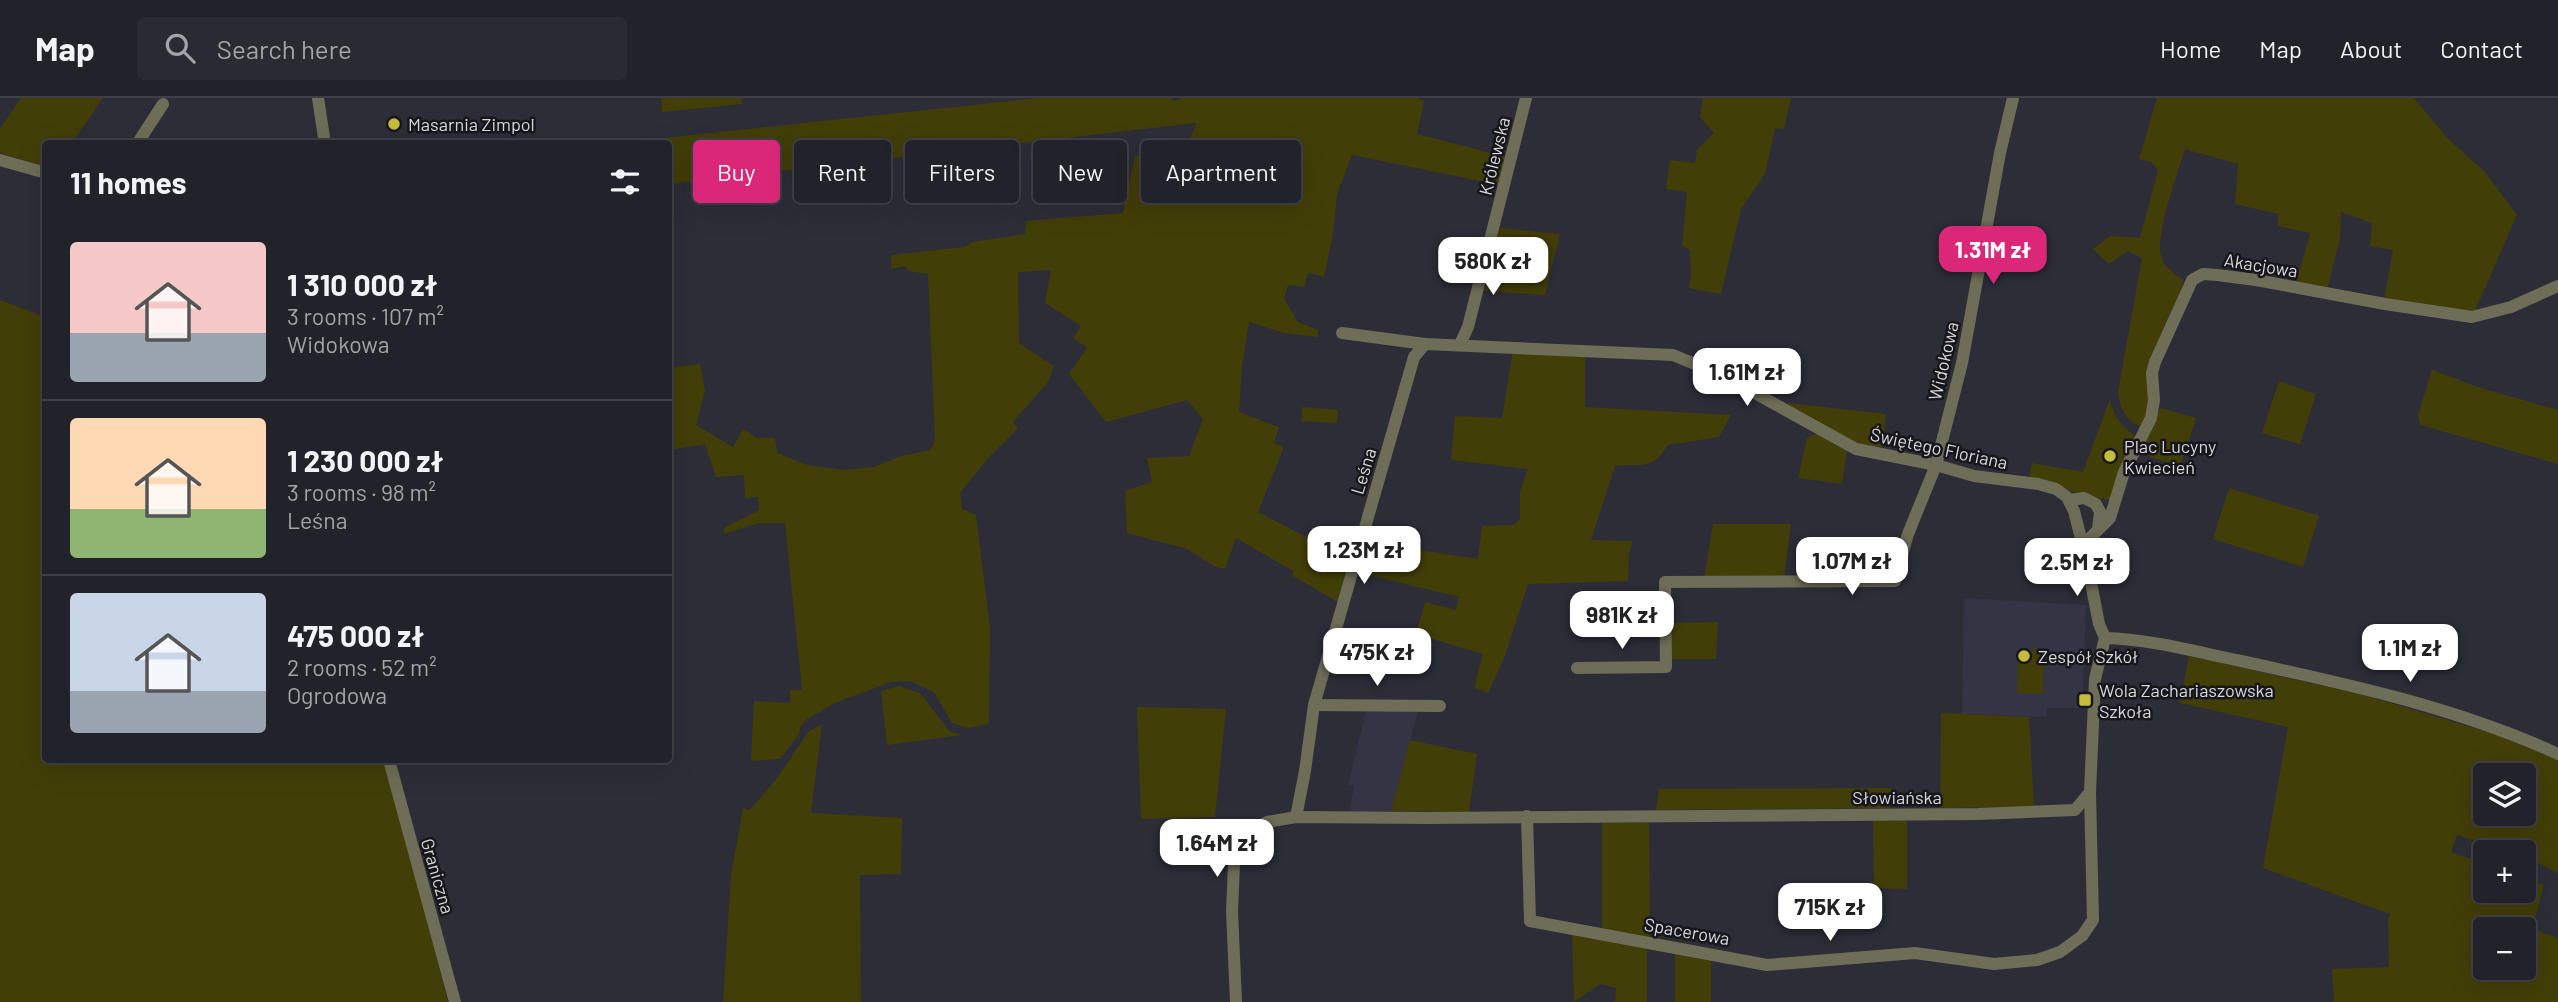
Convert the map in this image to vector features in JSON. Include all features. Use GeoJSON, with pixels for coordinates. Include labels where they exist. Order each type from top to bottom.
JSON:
{"type":"FeatureCollection","features":[{"type":"Feature","properties":{"kind":"street"},"geometry":{"type":"LineString","coordinates":[[318,98],[324,140]]}},
{"type":"Feature","properties":{"kind":"street","name":"Królewska"},"geometry":{"type":"LineString","coordinates":[[1460,344],[1468,327],[1526,98]]}},
{"type":"Feature","properties":{"kind":"street","name":"Widokowa"},"geometry":{"type":"LineString","coordinates":[[1577,668],[1666,667],[1665,582],[1895,581],[1908,534],[1936,465],[1962,363],[2012,98]]}},
{"type":"Feature","properties":{"kind":"street"},"geometry":{"type":"LineString","coordinates":[[140,140],[163,104]]}},
{"type":"Feature","properties":{"kind":"street"},"geometry":{"type":"LineString","coordinates":[[0,160],[42,172]]}},
{"type":"Feature","properties":{"kind":"street","name":"Akacjowa"},"geometry":{"type":"LineString","coordinates":[[2083,545],[2110,518],[2124,472],[2151,418],[2154,400],[2151,382],[2155,362],[2189,287],[2197,276],[2208,274],[2256,280],[2375,303],[2472,317],[2511,307],[2558,286]]}},
{"type":"Feature","properties":{"kind":"street","name":"Świętego Floriana"},"geometry":{"type":"LineString","coordinates":[[1342,333],[1425,344],[1673,355],[1724,376],[1856,449],[1936,465],[1974,476],[2038,484],[2063,492],[2070,500]]}},
{"type":"Feature","properties":{"kind":"street","name":"Leśna"},"geometry":{"type":"LineString","coordinates":[[1296,817],[1314,705],[1414,357],[1425,344]]}},
{"type":"Feature","properties":{"kind":"street"},"geometry":{"type":"LineString","coordinates":[[2090,792],[2095,678],[2105,638],[2099,624],[2083,545],[2070,500],[2076,498],[2115,505]]}},
{"type":"Feature","properties":{"kind":"street"},"geometry":{"type":"LineString","coordinates":[[2091,500],[2099,507],[2098,530]]}},
{"type":"Feature","properties":{"kind":"street"},"geometry":{"type":"LineString","coordinates":[[2105,638],[2124,638],[2365,689],[2493,727],[2558,754]]}},
{"type":"Feature","properties":{"kind":"street"},"geometry":{"type":"LineString","coordinates":[[1314,705],[1440,706]]}},
{"type":"Feature","properties":{"kind":"street","name":"Graniczna"},"geometry":{"type":"LineString","coordinates":[[390,763],[455,1002]]}},
{"type":"Feature","properties":{"kind":"street","name":"Słowiańska"},"geometry":{"type":"LineString","coordinates":[[1237,1002],[1233,911],[1236,851],[1251,831],[1268,822],[1296,817],[1978,814],[2075,810],[2090,792]]}},
{"type":"Feature","properties":{"kind":"street","name":"Spacerowa"},"geometry":{"type":"LineString","coordinates":[[1527,816],[1530,921],[1768,965],[1915,953],[1994,964],[2037,960],[2060,952],[2082,936],[2093,920],[2090,792]]}},
{"type":"Feature","properties":{"kind":"shaded area"},"geometry":{"type":"Polygon","coordinates":[[[21,98],[103,98],[74,140],[42,140],[42,166],[0,153],[0,129],[21,98]]]}},
{"type":"Feature","properties":{"kind":"shaded area"},"geometry":{"type":"Polygon","coordinates":[[[661,98],[741,98],[742,104],[662,112],[661,98]]]}},
{"type":"Feature","properties":{"kind":"shaded area"},"geometry":{"type":"Polygon","coordinates":[[[1039,98],[1169,98],[1175,101],[1183,98],[1416,98],[1424,101],[1417,134],[1507,157],[1500,185],[1352,155],[1337,194],[1333,234],[1324,277],[1308,273],[1304,287],[1288,285],[1284,299],[1298,322],[1318,330],[1318,337],[1284,333],[1249,322],[1239,412],[1279,427],[1274,443],[1284,447],[1258,512],[1349,559],[1338,602],[1293,576],[1293,571],[1236,538],[1225,569],[1214,566],[1187,549],[1127,533],[1125,491],[1152,482],[1147,458],[1189,456],[1203,419],[1187,400],[1106,422],[1069,374],[1087,348],[1073,338],[1081,326],[1045,303],[1051,270],[1018,272],[1019,343],[1054,366],[1048,382],[1013,422],[1018,428],[990,456],[960,493],[962,509],[976,515],[990,628],[989,724],[967,728],[952,723],[934,692],[910,681],[891,682],[835,703],[807,719],[780,759],[751,761],[754,701],[790,703],[790,690],[802,690],[785,523],[759,523],[724,534],[724,528],[759,510],[758,497],[745,498],[744,475],[716,477],[705,444],[672,450],[672,368],[700,364],[705,391],[696,425],[733,447],[743,429],[757,438],[775,438],[777,453],[807,465],[845,470],[874,467],[901,456],[930,450],[935,440],[928,274],[908,271],[906,266],[891,269],[891,255],[964,247],[973,242],[1025,234],[1026,221],[1123,213],[1135,156],[1141,155],[1141,203],[1301,203],[1301,140],[1190,140],[1196,123],[1019,143],[1019,140],[905,140],[905,157],[891,158],[891,140],[794,140],[794,170],[780,171],[780,140],[693,140],[693,181],[672,184],[672,140],[645,140],[1039,98]]]}},
{"type":"Feature","properties":{"kind":"shaded area"},"geometry":{"type":"Polygon","coordinates":[[[1703,98],[1791,98],[1784,129],[1775,128],[1765,174],[1741,209],[1721,294],[1689,288],[1690,250],[1682,246],[1687,192],[1666,189],[1670,160],[1695,163],[1697,150],[1714,133],[1700,117],[1703,98]]]}},
{"type":"Feature","properties":{"kind":"shaded area"},"geometry":{"type":"Polygon","coordinates":[[[2157,98],[2414,98],[2448,139],[2485,172],[2517,215],[2474,313],[2384,300],[2393,250],[2370,246],[2372,223],[2341,212],[2340,238],[2327,290],[2296,284],[2310,233],[2278,226],[2278,214],[2235,204],[2238,164],[2185,149],[2164,219],[2160,246],[2164,263],[2183,280],[2142,428],[2136,425],[2120,404],[2118,392],[2142,258],[2128,251],[2109,264],[2093,249],[2110,236],[2140,238],[2158,170],[2151,162],[2139,159],[2157,98]]]}},
{"type":"Feature","properties":{"kind":"shaded area"},"geometry":{"type":"Polygon","coordinates":[[[1500,228],[1560,234],[1545,295],[1484,291],[1500,228]]]}},
{"type":"Feature","properties":{"kind":"shaded area"},"geometry":{"type":"Polygon","coordinates":[[[0,300],[42,316],[42,763],[386,763],[448,1002],[0,1002],[0,300]]]}},
{"type":"Feature","properties":{"kind":"shaded area"},"geometry":{"type":"Polygon","coordinates":[[[1513,350],[1585,355],[1585,407],[1731,415],[1719,437],[1668,445],[1651,463],[1615,466],[1591,540],[1633,541],[1629,553],[1628,581],[1528,584],[1505,656],[1488,693],[1474,687],[1483,654],[1416,634],[1425,602],[1456,610],[1459,597],[1356,572],[1365,542],[1478,559],[1482,526],[1514,525],[1520,519],[1520,491],[1528,469],[1451,460],[1455,416],[1502,418],[1513,350]]]}},
{"type":"Feature","properties":{"kind":"shaded area"},"geometry":{"type":"Polygon","coordinates":[[[2432,370],[2478,387],[2558,410],[2558,464],[2420,425],[2418,415],[2432,370]]]}},
{"type":"Feature","properties":{"kind":"shaded area"},"geometry":{"type":"Polygon","coordinates":[[[2279,381],[2316,394],[2300,444],[2262,433],[2279,381]]]}},
{"type":"Feature","properties":{"kind":"shaded area","name":"Plac Lucyny Kwiecień"},"geometry":{"type":"Polygon","coordinates":[[[2110,399],[2120,422],[2138,439],[2111,500],[2029,479],[2032,463],[2083,472],[2110,399]]]}},
{"type":"Feature","properties":{"kind":"shaded area"},"geometry":{"type":"Polygon","coordinates":[[[1788,403],[1886,414],[1882,451],[1856,443],[1787,408],[1788,403]]]}},
{"type":"Feature","properties":{"kind":"shaded area"},"geometry":{"type":"Polygon","coordinates":[[[1302,407],[1338,410],[1337,423],[1301,421],[1302,407]]]}},
{"type":"Feature","properties":{"kind":"shaded area"},"geometry":{"type":"Polygon","coordinates":[[[2160,408],[2196,418],[2180,467],[2139,453],[2160,408]]]}},
{"type":"Feature","properties":{"kind":"shaded area"},"geometry":{"type":"Polygon","coordinates":[[[1816,433],[1847,451],[1842,484],[1798,478],[1807,438],[1816,433]]]}},
{"type":"Feature","properties":{"kind":"shaded area"},"geometry":{"type":"Polygon","coordinates":[[[2229,488],[2319,516],[2303,567],[2213,539],[2229,488]]]}},
{"type":"Feature","properties":{"kind":"shaded area"},"geometry":{"type":"Polygon","coordinates":[[[1713,524],[1791,524],[1784,578],[1704,578],[1713,524]]]}},
{"type":"Feature","properties":{"kind":"shaded area","name":"Zespół Szkół"},"geometry":{"type":"Polygon","coordinates":[[[1964,598],[2086,605],[2083,693],[2080,708],[2047,708],[2047,717],[1962,714],[1964,598]]]}},
{"type":"Feature","properties":{"kind":"shaded area"},"geometry":{"type":"Polygon","coordinates":[[[1718,622],[1716,659],[1670,659],[1669,623],[1718,622]]]}},
{"type":"Feature","properties":{"kind":"shaded area"},"geometry":{"type":"Polygon","coordinates":[[[2018,649],[2044,650],[2043,694],[2017,693],[2018,649]]]}},
{"type":"Feature","properties":{"kind":"shaded area"},"geometry":{"type":"Polygon","coordinates":[[[2189,656],[2364,695],[2494,734],[2558,760],[2558,873],[2536,862],[2536,840],[2473,840],[2457,835],[2451,852],[2473,860],[2473,903],[2536,903],[2536,882],[2544,885],[2535,917],[2473,917],[2473,980],[2536,980],[2536,930],[2558,938],[2558,1002],[2334,1002],[2332,969],[2389,967],[2390,914],[2263,868],[2288,727],[2180,703],[2189,656]]]}},
{"type":"Feature","properties":{"kind":"shaded area"},"geometry":{"type":"Polygon","coordinates":[[[899,686],[920,693],[949,731],[962,735],[887,745],[881,691],[899,686]]]}},
{"type":"Feature","properties":{"kind":"shaded area"},"geometry":{"type":"Polygon","coordinates":[[[1137,707],[1226,709],[1215,817],[1141,819],[1137,707]]]}},
{"type":"Feature","properties":{"kind":"shaded area"},"geometry":{"type":"Polygon","coordinates":[[[1366,711],[1418,711],[1391,811],[1349,813],[1354,786],[1348,785],[1366,711]]]}},
{"type":"Feature","properties":{"kind":"shaded area"},"geometry":{"type":"Polygon","coordinates":[[[1941,713],[2029,717],[2034,807],[1940,808],[1941,713]]]}},
{"type":"Feature","properties":{"kind":"shaded area"},"geometry":{"type":"Polygon","coordinates":[[[822,724],[811,813],[902,818],[901,874],[860,875],[861,1002],[723,1002],[731,875],[743,808],[750,810],[777,778],[808,732],[822,724]]]}},
{"type":"Feature","properties":{"kind":"shaded area"},"geometry":{"type":"Polygon","coordinates":[[[1410,740],[1477,754],[1469,812],[1391,811],[1410,740]]]}},
{"type":"Feature","properties":{"kind":"shaded area"},"geometry":{"type":"Polygon","coordinates":[[[1891,788],[1890,808],[1656,810],[1659,789],[1891,788]]]}},
{"type":"Feature","properties":{"kind":"shaded area"},"geometry":{"type":"Polygon","coordinates":[[[1873,820],[1907,821],[1907,889],[1874,888],[1873,820]]]}},
{"type":"Feature","properties":{"kind":"shaded area"},"geometry":{"type":"Polygon","coordinates":[[[1602,823],[1649,823],[1650,940],[1602,930],[1602,823]]]}},
{"type":"Feature","properties":{"kind":"shaded area"},"geometry":{"type":"Polygon","coordinates":[[[1572,932],[1647,946],[1647,1002],[1615,1002],[1616,988],[1600,984],[1574,1002],[1572,932]]]}},
{"type":"Feature","properties":{"kind":"shaded area"},"geometry":{"type":"Polygon","coordinates":[[[1675,953],[1711,960],[1711,1002],[1675,1002],[1675,953]]]}},
{"type":"Feature","properties":{"kind":"place","name":"Masarnia Zimpol"},"geometry":{"type":"Point","coordinates":[394,124]}},
{"type":"Feature","properties":{"kind":"place","name":"Plac Lucyny Kwiecień"},"geometry":{"type":"Point","coordinates":[2110,456]}},
{"type":"Feature","properties":{"kind":"place","name":"Zespół Szkół"},"geometry":{"type":"Point","coordinates":[2024,656]}},
{"type":"Feature","properties":{"kind":"place","name":"Wola Zachariaszowska Szkoła"},"geometry":{"type":"Point","coordinates":[2085,700]}}]}
